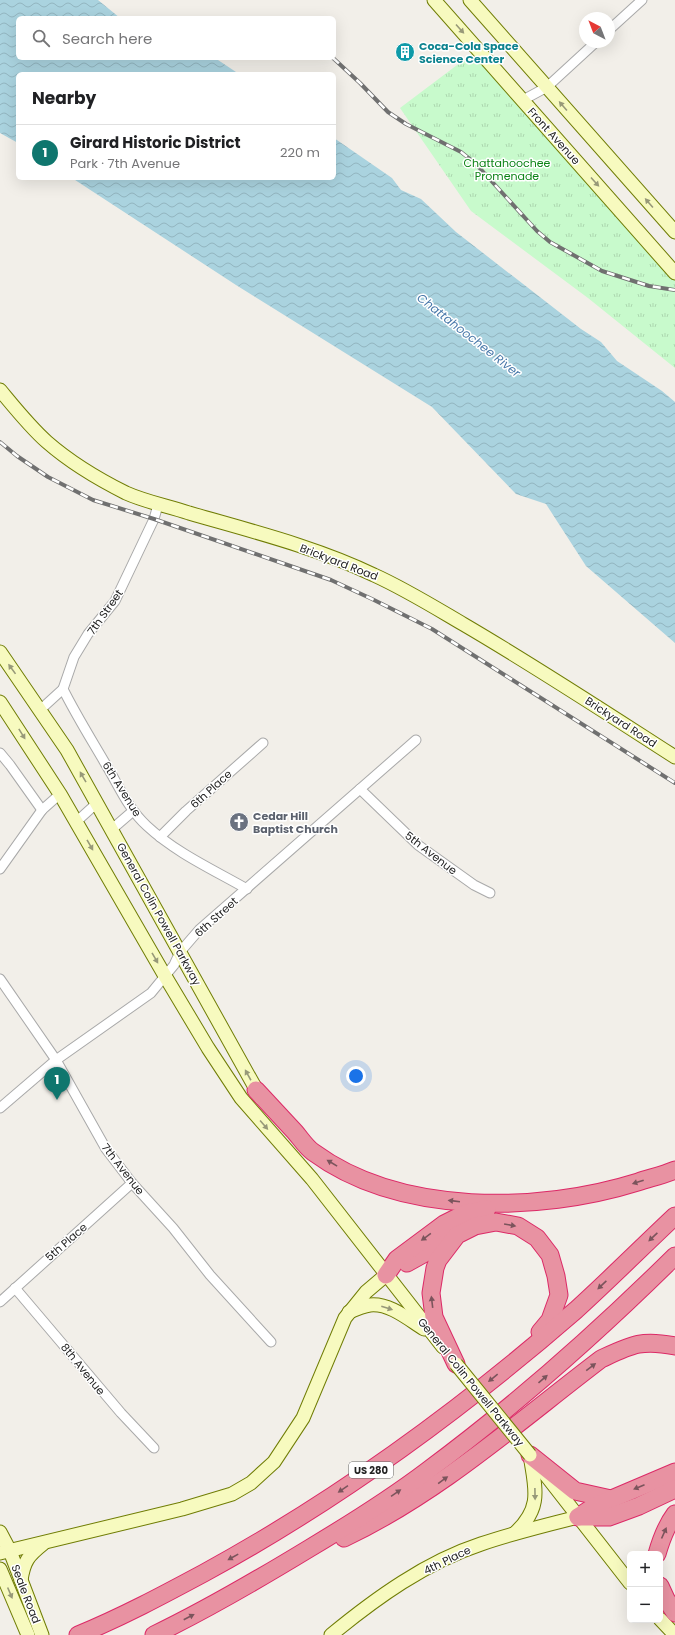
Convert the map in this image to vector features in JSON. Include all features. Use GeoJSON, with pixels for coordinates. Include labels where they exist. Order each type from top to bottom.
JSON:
{"type":"FeatureCollection","features":[{"type":"Feature","properties":{"kind":"highway"},"geometry":{"type":"LineString","coordinates":[[256,1090],[312,1152],[356,1178],[407,1195],[468,1202],[513,1204]]}},
{"type":"Feature","properties":{"kind":"highway"},"geometry":{"type":"LineString","coordinates":[[386,1275],[397,1259],[444,1224],[466,1213],[513,1204],[567,1199],[612,1189],[675,1170]]}},
{"type":"Feature","properties":{"kind":"highway","name":"US 280"},"geometry":{"type":"LineString","coordinates":[[78,1635],[159,1597],[240,1553],[307,1513],[413,1440],[448,1415],[576,1309],[675,1216]]}},
{"type":"Feature","properties":{"kind":"highway"},"geometry":{"type":"LineString","coordinates":[[386,1275],[474,1226],[496,1222],[518,1226],[537,1238],[550,1255],[556,1276],[559,1295],[550,1320],[517,1358]]}},
{"type":"Feature","properties":{"kind":"highway"},"geometry":{"type":"LineString","coordinates":[[456,1364],[434,1317],[431,1293],[438,1260],[457,1235]]}},
{"type":"Feature","properties":{"kind":"highway","name":"US 280"},"geometry":{"type":"LineString","coordinates":[[154,1635],[273,1571],[343,1528],[400,1490],[477,1433],[583,1344],[631,1300],[675,1256]]}},
{"type":"Feature","properties":{"kind":"highway"},"geometry":{"type":"LineString","coordinates":[[273,1571],[368,1526],[425,1493],[601,1359],[631,1345],[653,1342],[675,1346]]}},
{"type":"Feature","properties":{"kind":"highway"},"geometry":{"type":"LineString","coordinates":[[530,1455],[575,1491],[611,1499]]}},
{"type":"Feature","properties":{"kind":"highway"},"geometry":{"type":"LineString","coordinates":[[578,1517],[595,1506],[675,1472]]}},
{"type":"Feature","properties":{"kind":"highway"},"geometry":{"type":"LineString","coordinates":[[578,1517],[609,1517],[639,1506],[675,1489]]}},
{"type":"Feature","properties":{"kind":"highway"},"geometry":{"type":"LineString","coordinates":[[658,1551],[669,1522],[675,1514]]}},
{"type":"Feature","properties":{"kind":"highway"},"geometry":{"type":"LineString","coordinates":[[660,1587],[675,1613]]}},
{"type":"Feature","properties":{"kind":"street","name":"Front Avenue"},"geometry":{"type":"LineString","coordinates":[[434,0],[675,273]]}},
{"type":"Feature","properties":{"kind":"street"},"geometry":{"type":"LineString","coordinates":[[470,0],[675,232]]}},
{"type":"Feature","properties":{"kind":"street"},"geometry":{"type":"LineString","coordinates":[[615,25],[642,0]]}},
{"type":"Feature","properties":{"kind":"street"},"geometry":{"type":"LineString","coordinates":[[523,100],[547,87],[589,48]]}},
{"type":"Feature","properties":{"kind":"street","name":"Brickyard Road"},"geometry":{"type":"LineString","coordinates":[[0,390],[24,419],[47,442],[72,461],[100,479],[128,494],[158,505],[188,512],[290,543],[376,575],[409,592],[511,652],[675,757]]}},
{"type":"Feature","properties":{"kind":"street","name":"7th Street"},"geometry":{"type":"LineString","coordinates":[[63,690],[74,657],[88,634],[115,601],[123,587],[154,519],[158,505]]}},
{"type":"Feature","properties":{"kind":"street","name":"General Colin Powell Parkway"},"geometry":{"type":"LineString","coordinates":[[0,652],[67,750],[98,803],[111,830],[256,1090],[312,1180]]}},
{"type":"Feature","properties":{"kind":"street"},"geometry":{"type":"LineString","coordinates":[[40,710],[63,690]]}},
{"type":"Feature","properties":{"kind":"street","name":"6th Avenue"},"geometry":{"type":"LineString","coordinates":[[63,690],[133,811],[146,825],[160,837],[186,854],[248,888]]}},
{"type":"Feature","properties":{"kind":"street","name":"General Colin Powell Parkway"},"geometry":{"type":"LineString","coordinates":[[0,702],[60,794],[165,976],[208,1048],[241,1098],[312,1180],[627,1579]]}},
{"type":"Feature","properties":{"kind":"street","name":"6th Street"},"geometry":{"type":"LineString","coordinates":[[0,1108],[56,1060],[151,993],[174,965],[180,952],[199,930],[416,740]]}},
{"type":"Feature","properties":{"kind":"street","name":"6th Place"},"geometry":{"type":"LineString","coordinates":[[160,837],[186,811],[263,743]]}},
{"type":"Feature","properties":{"kind":"street"},"geometry":{"type":"LineString","coordinates":[[0,753],[42,810]]}},
{"type":"Feature","properties":{"kind":"street","name":"5th Avenue"},"geometry":{"type":"LineString","coordinates":[[360,789],[418,845],[474,885],[490,893]]}},
{"type":"Feature","properties":{"kind":"street"},"geometry":{"type":"LineString","coordinates":[[0,869],[42,810],[60,794]]}},
{"type":"Feature","properties":{"kind":"street"},"geometry":{"type":"LineString","coordinates":[[76,822],[98,803]]}},
{"type":"Feature","properties":{"kind":"street"},"geometry":{"type":"LineString","coordinates":[[111,830],[133,811]]}},
{"type":"Feature","properties":{"kind":"street","name":"7th Avenue"},"geometry":{"type":"LineString","coordinates":[[0,979],[56,1060],[106,1149],[132,1183],[173,1228],[210,1275],[271,1342]]}},
{"type":"Feature","properties":{"kind":"street","name":"5th Place"},"geometry":{"type":"LineString","coordinates":[[0,1302],[132,1183]]}},
{"type":"Feature","properties":{"kind":"street"},"geometry":{"type":"LineString","coordinates":[[5,1552],[182,1509],[232,1494],[251,1483],[274,1462],[303,1418],[345,1318],[366,1292],[386,1275]]}},
{"type":"Feature","properties":{"kind":"street","name":"8th Avenue"},"geometry":{"type":"LineString","coordinates":[[15,1288],[116,1409],[154,1448]]}},
{"type":"Feature","properties":{"kind":"street"},"geometry":{"type":"LineString","coordinates":[[349,1312],[370,1305],[384,1306],[402,1315],[435,1336]]}},
{"type":"Feature","properties":{"kind":"street"},"geometry":{"type":"LineString","coordinates":[[514,1534],[529,1518],[534,1506],[535,1491],[530,1455]]}},
{"type":"Feature","properties":{"kind":"street","name":"4th Place"},"geometry":{"type":"LineString","coordinates":[[332,1635],[386,1594],[432,1565],[480,1544],[578,1517]]}},
{"type":"Feature","properties":{"kind":"street","name":"Seale Road"},"geometry":{"type":"LineString","coordinates":[[0,1532],[5,1552],[21,1582],[42,1635]]}},
{"type":"Feature","properties":{"kind":"street"},"geometry":{"type":"LineString","coordinates":[[21,1582],[24,1563],[45,1542]]}},
{"type":"Feature","properties":{"kind":"street","name":"Seale Road"},"geometry":{"type":"LineString","coordinates":[[0,1569],[28,1635]]}},
{"type":"Feature","properties":{"kind":"street"},"geometry":{"type":"LineString","coordinates":[[663,1622],[675,1635]]}},
{"type":"Feature","properties":{"kind":"green space","name":"Chattahoochee Promenade"},"geometry":{"type":"Polygon","coordinates":[[[473,53],[675,276],[675,368],[588,298],[471,211],[400,108],[473,53]]]}},
{"type":"Feature","properties":{"kind":"water"},"geometry":{"type":"Polygon","coordinates":[[[0,0],[98,0],[118,16],[16,16],[16,60],[218,60],[236,72],[16,72],[16,142],[0,133],[0,0]]]}},
{"type":"Feature","properties":{"kind":"water","name":"Chattahoochee River"},"geometry":{"type":"Polygon","coordinates":[[[336,139],[392,178],[401,190],[421,199],[456,232],[581,329],[601,342],[617,361],[662,391],[675,402],[675,643],[586,566],[546,504],[516,494],[432,407],[236,285],[75,180],[336,180],[336,139]]]}},
{"type":"Feature","properties":{"kind":"railway"},"geometry":{"type":"LineString","coordinates":[[335,60],[388,112],[406,124],[461,152],[475,163],[537,231],[550,242],[602,271],[649,286],[675,290]]}},
{"type":"Feature","properties":{"kind":"railway"},"geometry":{"type":"LineString","coordinates":[[0,442],[17,456],[48,477],[93,500],[154,519],[331,580],[432,629],[675,783]]}},
{"type":"Feature","properties":{"kind":"place","name":"Coca-Cola Space Science Center"},"geometry":{"type":"Point","coordinates":[405,52]}},
{"type":"Feature","properties":{"kind":"place","name":"Cedar Hill Baptist Church"},"geometry":{"type":"Point","coordinates":[239,822]}},
{"type":"Feature","properties":{"kind":"place","name":"Girard Historic District"},"geometry":{"type":"Point","coordinates":[57,1100]}}]}
